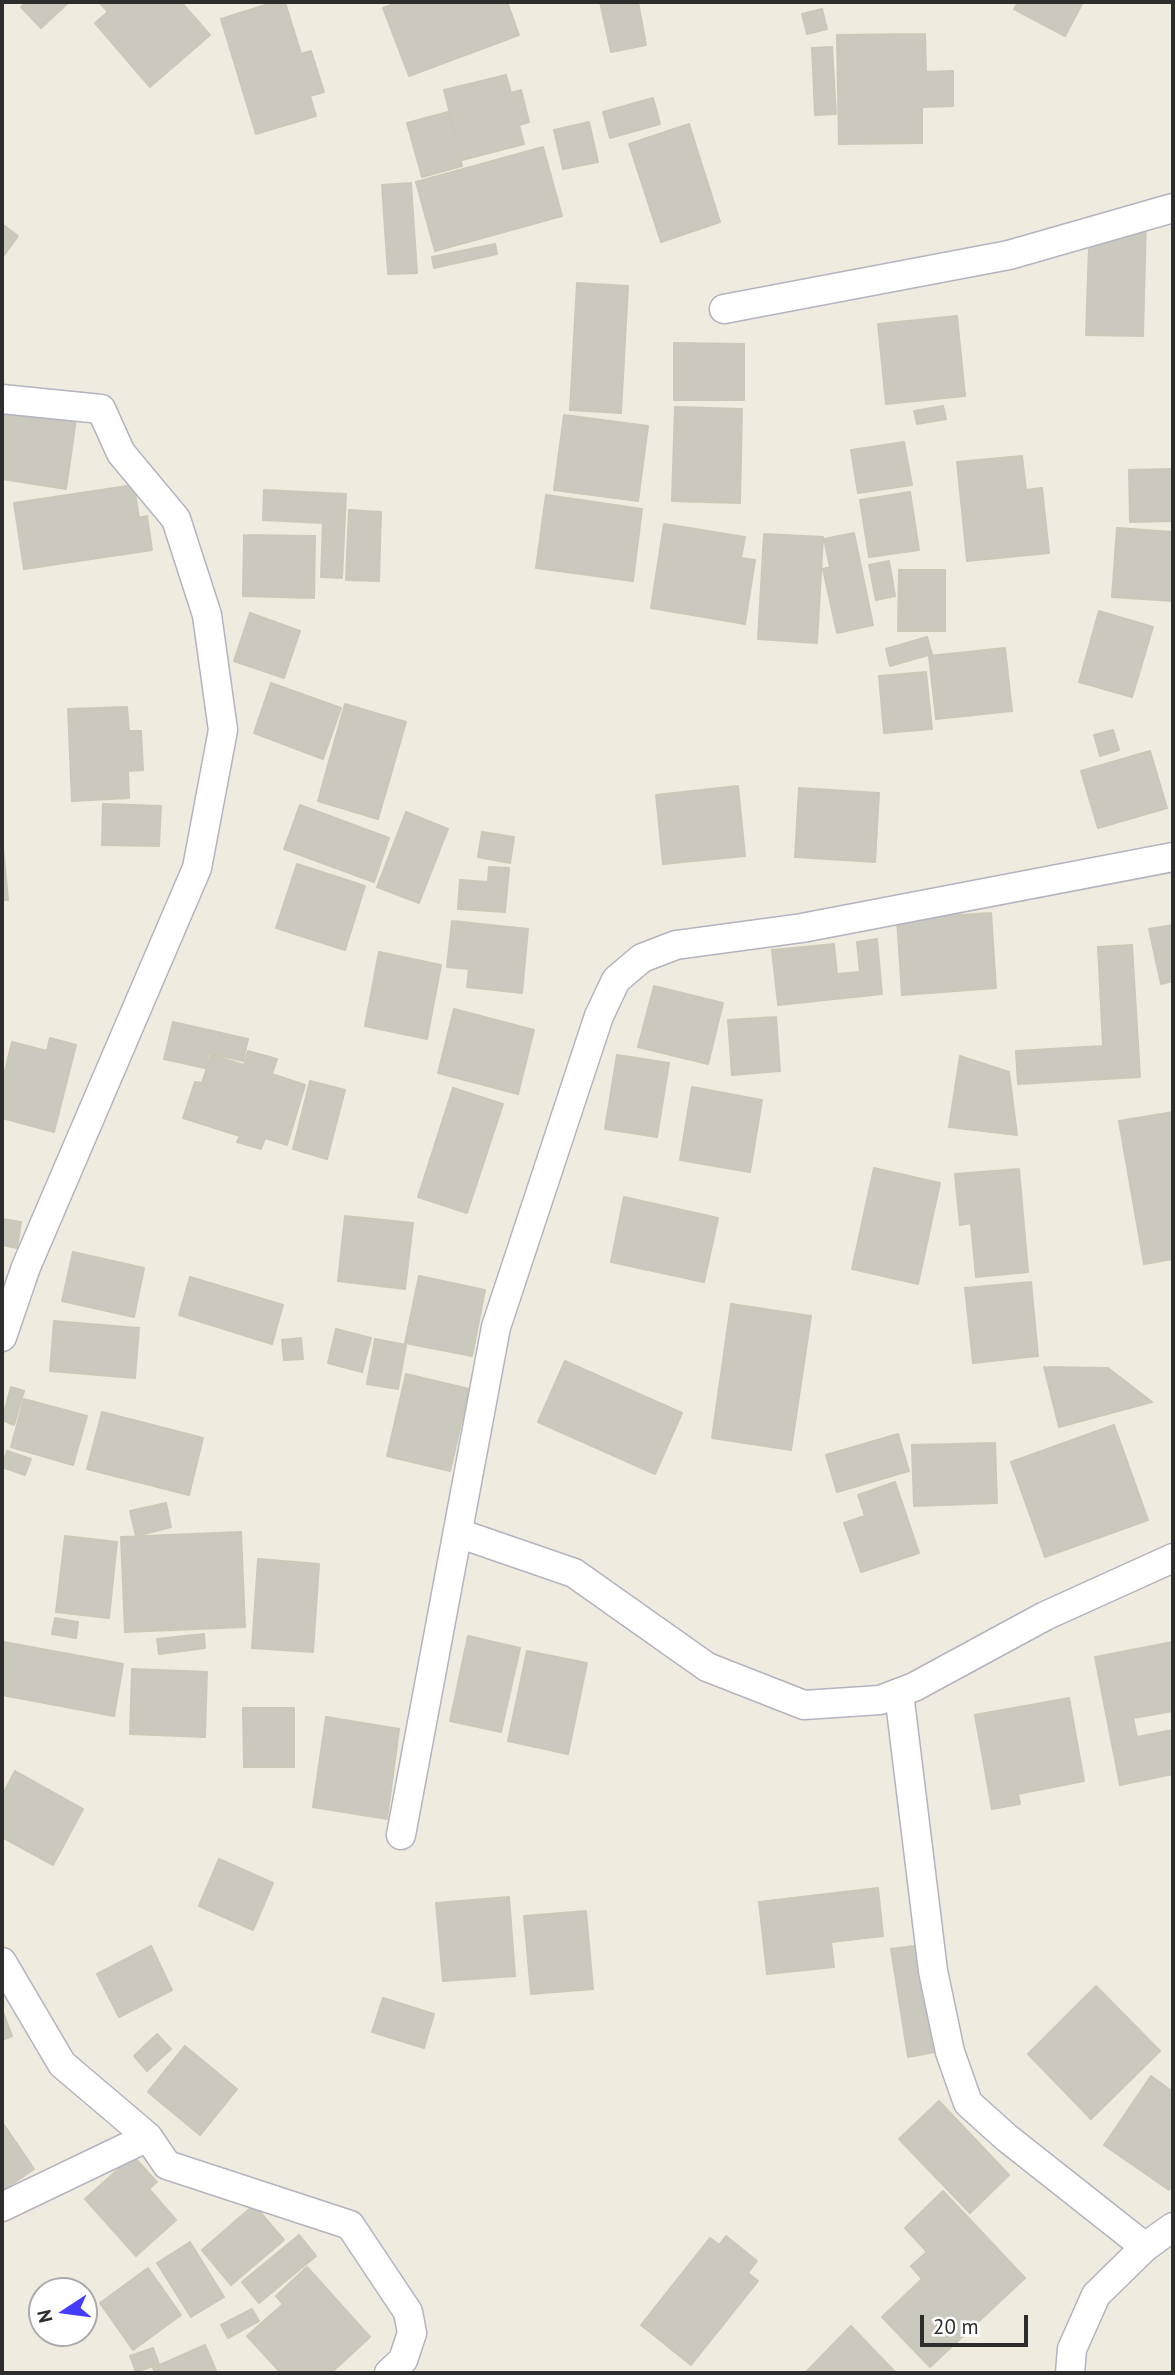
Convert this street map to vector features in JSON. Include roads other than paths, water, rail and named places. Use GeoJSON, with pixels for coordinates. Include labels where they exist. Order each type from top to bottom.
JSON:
{"type":"FeatureCollection","features":[{"type":"Feature","properties":{"kind":"street"},"geometry":{"type":"LineString","coordinates":[[724,309],[1009,255],[1173,208]]}},
{"type":"Feature","properties":{"kind":"street"},"geometry":{"type":"LineString","coordinates":[[2,399],[101,408],[121,453],[176,519],[207,615],[223,730],[197,868],[26,1267],[2,1337]]}},
{"type":"Feature","properties":{"kind":"street"},"geometry":{"type":"LineString","coordinates":[[401,1835],[496,1327],[599,1016],[616,980],[642,958],[676,945],[802,928],[1173,857]]}},
{"type":"Feature","properties":{"kind":"street"},"geometry":{"type":"LineString","coordinates":[[458,1534],[505,1547],[574,1573],[706,1667],[804,1705],[880,1700],[899,1693],[1045,1616],[1173,1558]]}},
{"type":"Feature","properties":{"kind":"street"},"geometry":{"type":"LineString","coordinates":[[899,1693],[933,1971],[950,2052],[968,2104],[1145,2248]]}},
{"type":"Feature","properties":{"kind":"street"},"geometry":{"type":"LineString","coordinates":[[2,1962],[62,2064],[148,2137],[167,2165],[350,2225],[408,2312],[412,2333],[403,2360],[388,2373]]}},
{"type":"Feature","properties":{"kind":"street"},"geometry":{"type":"LineString","coordinates":[[2,2207],[148,2137]]}},
{"type":"Feature","properties":{"kind":"street"},"geometry":{"type":"LineString","coordinates":[[1070,2373],[1072,2349],[1097,2295],[1145,2248],[1173,2227]]}}]}
